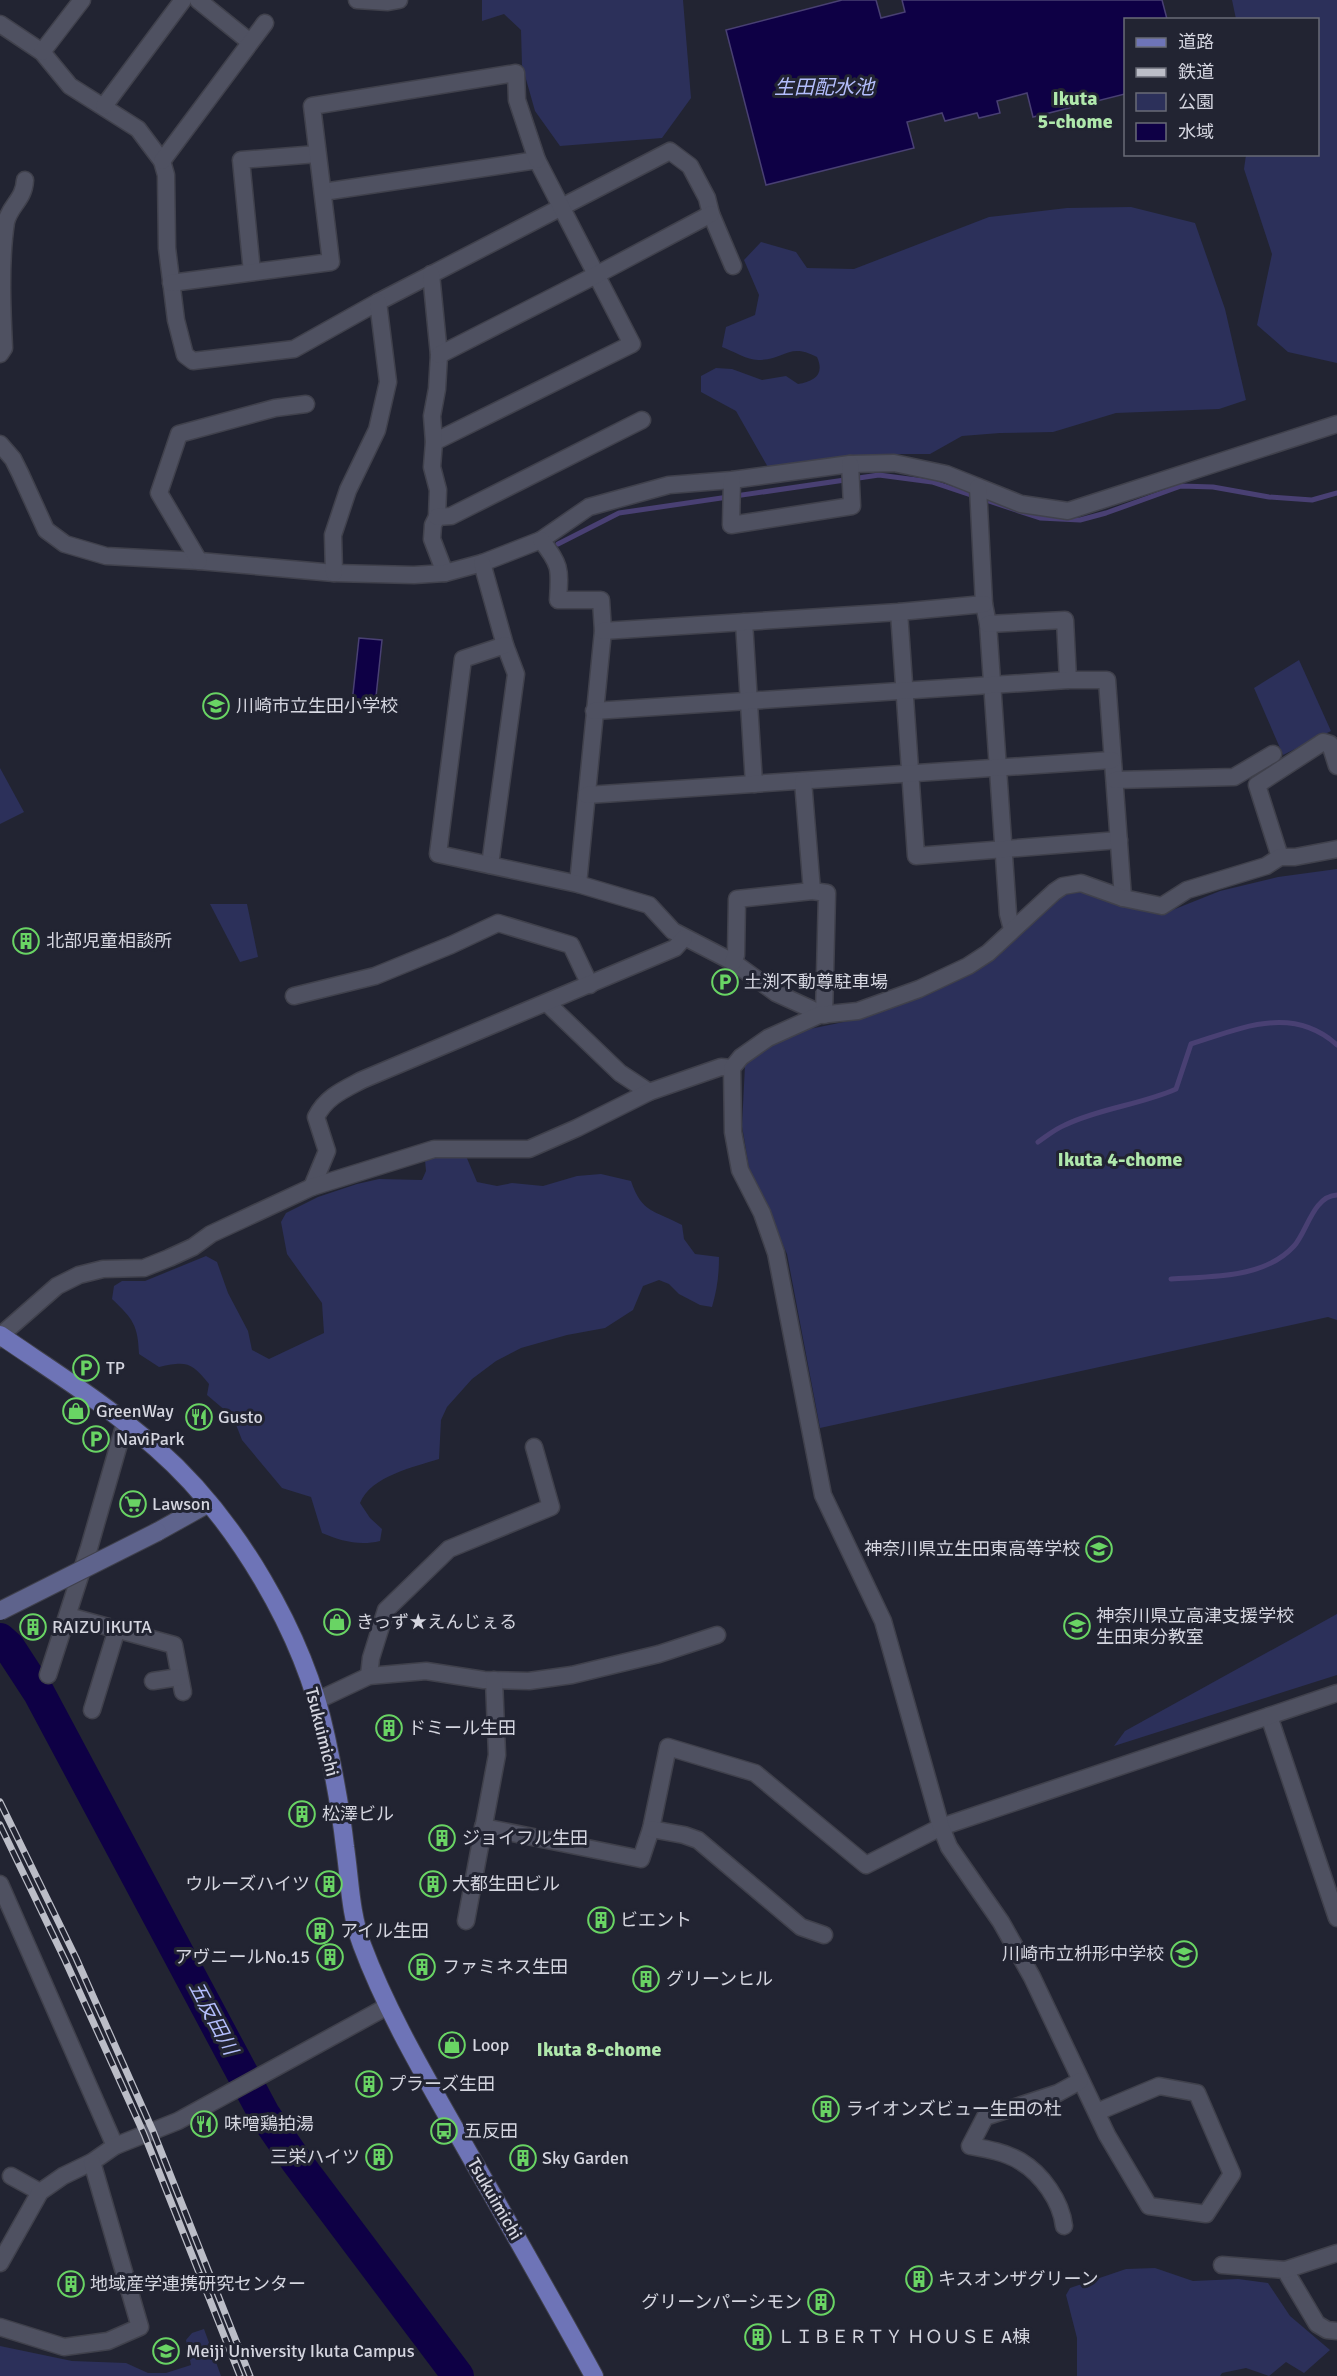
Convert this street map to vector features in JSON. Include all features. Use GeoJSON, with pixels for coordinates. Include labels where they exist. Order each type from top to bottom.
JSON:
{"type":"FeatureCollection","features":[{"type":"Feature","properties":{"kind":"main road","name":"Tsukuimichi"},"geometry":{"type":"LineString","coordinates":[[0,1336],[79,1386],[158,1450],[209,1503],[261,1576],[291,1633],[326,1735],[345,1846],[352,1912],[362,1945],[388,2006],[594,2376]]}},
{"type":"Feature","properties":{"kind":"street"},"geometry":{"type":"LineString","coordinates":[[42,52],[82,0]]}},
{"type":"Feature","properties":{"kind":"street"},"geometry":{"type":"LineString","coordinates":[[104,106],[183,0]]}},
{"type":"Feature","properties":{"kind":"street"},"geometry":{"type":"LineString","coordinates":[[198,0],[250,42]]}},
{"type":"Feature","properties":{"kind":"street"},"geometry":{"type":"LineString","coordinates":[[357,0],[388,3],[399,0]]}},
{"type":"Feature","properties":{"kind":"street"},"geometry":{"type":"LineString","coordinates":[[162,161],[265,23]]}},
{"type":"Feature","properties":{"kind":"street"},"geometry":{"type":"LineString","coordinates":[[0,24],[42,52],[70,86],[138,129],[162,161],[166,175],[167,248],[176,320],[185,355],[193,361],[294,350],[378,302],[670,151],[690,166],[707,198],[711,214],[733,266]]}},
{"type":"Feature","properties":{"kind":"street"},"geometry":{"type":"LineString","coordinates":[[171,283],[331,262],[312,106],[516,73],[517,100],[537,160],[598,274],[632,344],[434,442]]}},
{"type":"Feature","properties":{"kind":"street"},"geometry":{"type":"LineString","coordinates":[[252,272],[241,160],[317,154]]}},
{"type":"Feature","properties":{"kind":"street"},"geometry":{"type":"LineString","coordinates":[[323,192],[537,160]]}},
{"type":"Feature","properties":{"kind":"street"},"geometry":{"type":"LineString","coordinates":[[0,354],[4,348],[1,253],[6,219],[25,192],[26,180]]}},
{"type":"Feature","properties":{"kind":"street"},"geometry":{"type":"LineString","coordinates":[[439,355],[711,214]]}},
{"type":"Feature","properties":{"kind":"street"},"geometry":{"type":"LineString","coordinates":[[432,274],[439,355],[432,416],[434,442],[432,466],[438,490],[437,517],[433,525],[432,539],[446,573]]}},
{"type":"Feature","properties":{"kind":"street"},"geometry":{"type":"LineString","coordinates":[[334,573],[333,535],[348,490],[377,430],[388,382],[378,302]]}},
{"type":"Feature","properties":{"kind":"street"},"geometry":{"type":"LineString","coordinates":[[199,561],[159,493],[179,434],[275,408],[306,404]]}},
{"type":"Feature","properties":{"kind":"street"},"geometry":{"type":"LineString","coordinates":[[437,517],[450,516],[642,420]]}},
{"type":"Feature","properties":{"kind":"street"},"geometry":{"type":"LineString","coordinates":[[0,444],[13,459],[46,530],[65,544],[106,556],[199,561],[334,573],[414,575],[446,573],[482,563],[541,540],[589,507],[622,496],[669,485],[732,480],[850,464],[894,463],[946,474],[1021,504],[1068,511],[1337,424]]}},
{"type":"Feature","properties":{"kind":"street"},"geometry":{"type":"LineString","coordinates":[[732,480],[731,525],[852,506],[850,464]]}},
{"type":"Feature","properties":{"kind":"street"},"geometry":{"type":"LineString","coordinates":[[978,488],[984,604],[988,624],[1008,914],[1012,929]]}},
{"type":"Feature","properties":{"kind":"street"},"geometry":{"type":"LineString","coordinates":[[541,540],[554,556],[560,571],[558,600],[601,600],[603,631],[578,884]]}},
{"type":"Feature","properties":{"kind":"street"},"geometry":{"type":"LineString","coordinates":[[482,563],[505,645],[516,674],[490,865]]}},
{"type":"Feature","properties":{"kind":"street"},"geometry":{"type":"LineString","coordinates":[[603,631],[899,612],[984,604]]}},
{"type":"Feature","properties":{"kind":"street"},"geometry":{"type":"LineString","coordinates":[[899,612],[916,856],[1119,840]]}},
{"type":"Feature","properties":{"kind":"street"},"geometry":{"type":"LineString","coordinates":[[988,624],[1065,620],[1068,680]]}},
{"type":"Feature","properties":{"kind":"street"},"geometry":{"type":"LineString","coordinates":[[744,622],[747,701],[754,784]]}},
{"type":"Feature","properties":{"kind":"street"},"geometry":{"type":"LineString","coordinates":[[505,645],[463,659],[438,854],[578,884],[649,905],[673,931],[684,938],[733,962],[776,993],[822,1015]]}},
{"type":"Feature","properties":{"kind":"street"},"geometry":{"type":"LineString","coordinates":[[594,711],[1068,680],[1107,680],[1123,898]]}},
{"type":"Feature","properties":{"kind":"street"},"geometry":{"type":"LineString","coordinates":[[1280,857],[1257,785],[1323,742],[1330,744],[1337,766]]}},
{"type":"Feature","properties":{"kind":"street"},"geometry":{"type":"LineString","coordinates":[[1115,780],[1234,777],[1273,754]]}},
{"type":"Feature","properties":{"kind":"street"},"geometry":{"type":"LineString","coordinates":[[587,795],[1112,760]]}},
{"type":"Feature","properties":{"kind":"street"},"geometry":{"type":"LineString","coordinates":[[803,781],[812,891]]}},
{"type":"Feature","properties":{"kind":"street"},"geometry":{"type":"LineString","coordinates":[[1096,2112],[1159,2086],[1197,2093],[1232,2174],[1206,2214],[1149,2206],[1107,2136],[1032,1977],[1001,1922],[949,1847],[941,1827],[883,1621],[823,1495],[776,1253],[762,1213],[740,1170],[733,1132],[732,1068],[741,1057],[768,1038],[822,1015],[858,1011],[928,985],[968,966],[988,953],[1012,929],[1063,886],[1081,883],[1123,898],[1162,906],[1187,890],[1266,866],[1280,857],[1295,857],[1337,849]]}},
{"type":"Feature","properties":{"kind":"street"},"geometry":{"type":"LineString","coordinates":[[733,962],[736,955],[737,899],[812,891],[827,893],[822,1015]]}},
{"type":"Feature","properties":{"kind":"street"},"geometry":{"type":"LineString","coordinates":[[294,996],[375,976],[498,923],[571,945],[590,985]]}},
{"type":"Feature","properties":{"kind":"street"},"geometry":{"type":"LineString","coordinates":[[312,1186],[327,1151],[316,1117],[322,1106],[333,1095],[362,1080],[675,948],[684,938]]}},
{"type":"Feature","properties":{"kind":"street"},"geometry":{"type":"LineString","coordinates":[[547,1003],[620,1073],[649,1092]]}},
{"type":"Feature","properties":{"kind":"street"},"geometry":{"type":"LineString","coordinates":[[0,1336],[57,1286],[79,1275],[103,1269],[144,1268],[193,1247],[211,1234],[312,1186],[434,1149],[529,1149],[649,1092],[721,1067],[732,1068]]}},
{"type":"Feature","properties":{"kind":"street"},"geometry":{"type":"LineString","coordinates":[[48,1675],[68,1616],[125,1423]]}},
{"type":"Feature","properties":{"kind":"street"},"geometry":{"type":"LineString","coordinates":[[369,1676],[371,1658],[386,1610],[449,1549],[551,1507],[534,1448]]}},
{"type":"Feature","properties":{"kind":"street"},"geometry":{"type":"LineString","coordinates":[[0,1611],[157,1532],[209,1503]]}},
{"type":"Feature","properties":{"kind":"street"},"geometry":{"type":"LineString","coordinates":[[68,1616],[174,1644],[181,1684],[153,1681]]}},
{"type":"Feature","properties":{"kind":"street"},"geometry":{"type":"LineString","coordinates":[[92,1710],[117,1629]]}},
{"type":"Feature","properties":{"kind":"street"},"geometry":{"type":"LineString","coordinates":[[316,1701],[369,1676],[426,1671],[494,1680],[529,1681],[572,1675],[659,1654],[717,1635]]}},
{"type":"Feature","properties":{"kind":"street"},"geometry":{"type":"LineString","coordinates":[[466,1921],[497,1755],[494,1680]]}},
{"type":"Feature","properties":{"kind":"street"},"geometry":{"type":"LineString","coordinates":[[483,1827],[641,1859],[651,1829],[668,1747],[755,1773],[866,1865],[941,1827],[1337,1693]]}},
{"type":"Feature","properties":{"kind":"street"},"geometry":{"type":"LineString","coordinates":[[1269,1716],[1337,1918]]}},
{"type":"Feature","properties":{"kind":"street"},"geometry":{"type":"LineString","coordinates":[[651,1829],[698,1840],[801,1927],[824,1935]]}},
{"type":"Feature","properties":{"kind":"street"},"geometry":{"type":"LineString","coordinates":[[0,1884],[115,2146]]}},
{"type":"Feature","properties":{"kind":"street"},"geometry":{"type":"LineString","coordinates":[[0,2263],[40,2192],[63,2176],[92,2162],[115,2146],[178,2121],[388,2006]]}},
{"type":"Feature","properties":{"kind":"street"},"geometry":{"type":"LineString","coordinates":[[1064,2226],[1058,2203],[1042,2181],[1021,2161],[995,2150],[970,2146],[985,2117],[1058,2093],[1080,2081]]}},
{"type":"Feature","properties":{"kind":"street"},"geometry":{"type":"LineString","coordinates":[[0,2327],[64,2347],[108,2341],[140,2326],[92,2162]]}},
{"type":"Feature","properties":{"kind":"street"},"geometry":{"type":"LineString","coordinates":[[11,2176],[40,2192]]}},
{"type":"Feature","properties":{"kind":"street"},"geometry":{"type":"LineString","coordinates":[[1222,2265],[1285,2270],[1337,2253]]}},
{"type":"Feature","properties":{"kind":"street"},"geometry":{"type":"LineString","coordinates":[[1285,2270],[1317,2324],[1327,2330],[1337,2331]]}},
{"type":"Feature","properties":{"kind":"green space"},"geometry":{"type":"Polygon","coordinates":[[[482,0],[683,0],[691,98],[662,138],[560,146],[535,111],[522,65],[521,30],[504,14],[482,21],[482,0]]]}},
{"type":"Feature","properties":{"kind":"green space"},"geometry":{"type":"Polygon","coordinates":[[[1232,0],[1337,0],[1337,363],[1288,352],[1257,325],[1272,254],[1244,169],[1246,156],[1319,156],[1319,18],[1236,18],[1232,0]]]}},
{"type":"Feature","properties":{"kind":"green space"},"geometry":{"type":"Polygon","coordinates":[[[1131,207],[1195,223],[1225,309],[1246,400],[1219,409],[1116,413],[1053,432],[962,436],[930,454],[875,454],[769,469],[736,411],[701,392],[701,376],[716,368],[732,369],[762,380],[786,376],[798,384],[813,379],[819,373],[817,357],[807,353],[793,351],[767,359],[754,360],[722,347],[726,327],[755,315],[759,295],[744,260],[761,242],[796,252],[807,268],[854,269],[989,217],[1067,208],[1131,207]]]}},
{"type":"Feature","properties":{"kind":"green space"},"geometry":{"type":"Polygon","coordinates":[[[1299,660],[1331,731],[1283,755],[1254,688],[1299,660]]]}},
{"type":"Feature","properties":{"kind":"green space"},"geometry":{"type":"Polygon","coordinates":[[[0,768],[24,812],[0,824],[0,768]]]}},
{"type":"Feature","properties":{"kind":"green space"},"geometry":{"type":"Polygon","coordinates":[[[1337,869],[1337,1320],[1328,1317],[820,1428],[787,1254],[749,1168],[742,1126],[745,1065],[769,1046],[800,1031],[858,1019],[921,996],[988,963],[1057,896],[1076,890],[1160,915],[1220,891],[1278,877],[1337,869]]]}},
{"type":"Feature","properties":{"kind":"green space"},"geometry":{"type":"Polygon","coordinates":[[[210,904],[247,904],[258,957],[240,962],[210,904]]]}},
{"type":"Feature","properties":{"kind":"green space"},"geometry":{"type":"Polygon","coordinates":[[[435,1156],[466,1156],[477,1182],[497,1186],[512,1183],[543,1186],[577,1176],[601,1174],[631,1181],[640,1200],[650,1210],[682,1225],[684,1239],[695,1254],[719,1257],[714,1301],[712,1307],[700,1305],[659,1280],[643,1286],[633,1310],[605,1328],[567,1335],[521,1348],[496,1361],[472,1379],[447,1407],[441,1420],[439,1459],[383,1479],[373,1486],[360,1503],[370,1518],[382,1529],[380,1541],[357,1543],[343,1540],[322,1533],[311,1497],[282,1488],[242,1440],[233,1417],[207,1395],[209,1384],[198,1371],[182,1364],[159,1367],[139,1354],[136,1329],[125,1312],[112,1299],[114,1286],[122,1281],[145,1281],[206,1256],[217,1262],[228,1293],[248,1331],[252,1350],[269,1359],[324,1333],[322,1303],[287,1254],[281,1222],[286,1213],[318,1197],[357,1184],[379,1179],[422,1180],[426,1171],[425,1160],[435,1156]]]}},
{"type":"Feature","properties":{"kind":"green space"},"geometry":{"type":"Polygon","coordinates":[[[1337,1614],[1337,1675],[1114,1746],[1125,1731],[1337,1614]]]}},
{"type":"Feature","properties":{"kind":"green space"},"geometry":{"type":"Polygon","coordinates":[[[1155,2268],[1193,2281],[1238,2279],[1268,2283],[1290,2316],[1330,2350],[1304,2373],[1286,2362],[1269,2376],[1246,2368],[1222,2373],[1220,2376],[1077,2376],[1077,2338],[1066,2295],[1070,2288],[1126,2269],[1155,2268]]]}},
{"type":"Feature","properties":{"kind":"green space"},"geometry":{"type":"Polygon","coordinates":[[[204,2329],[221,2376],[0,2376],[0,2346],[72,2361],[126,2363],[148,2373],[166,2373],[191,2365],[186,2340],[192,2333],[204,2329]]]}},
{"type":"Feature","properties":{"kind":"water","name":"生田配水池"},"geometry":{"type":"Polygon","coordinates":[[[842,0],[876,0],[881,18],[905,12],[902,0],[1162,0],[1167,18],[1124,18],[1124,94],[1033,117],[1027,93],[997,101],[1000,113],[979,118],[977,113],[945,121],[942,113],[907,122],[914,148],[766,185],[726,30],[842,0]]]}},
{"type":"Feature","properties":{"kind":"water"},"geometry":{"type":"Polygon","coordinates":[[[359,638],[382,640],[375,706],[352,703],[359,638]]]}},
{"type":"Feature","properties":{"kind":"waterway"},"geometry":{"type":"LineString","coordinates":[[558,544],[619,513],[879,475],[932,482],[1040,518],[1080,520],[1181,486],[1213,487],[1269,497],[1312,500],[1337,493]]}},
{"type":"Feature","properties":{"kind":"waterway"},"geometry":{"type":"LineString","coordinates":[[1038,1142],[1058,1128],[1078,1119],[1176,1089],[1191,1044],[1209,1038],[1246,1027],[1284,1023],[1302,1025],[1320,1033],[1337,1045]]}},
{"type":"Feature","properties":{"kind":"waterway"},"geometry":{"type":"LineString","coordinates":[[1171,1279],[1236,1274],[1268,1265],[1282,1257],[1294,1246],[1322,1201],[1337,1195]]}},
{"type":"Feature","properties":{"kind":"waterway","name":"五反田川"},"geometry":{"type":"LineString","coordinates":[[0,1639],[9,1647],[39,1693],[264,2114],[297,2162],[458,2376]]}},
{"type":"Feature","properties":{"kind":"railway"},"geometry":{"type":"LineString","coordinates":[[0,1802],[76,1958],[153,2131],[250,2376]]}},
{"type":"Feature","properties":{"kind":"railway"},"geometry":{"type":"LineString","coordinates":[[0,1825],[65,1960],[144,2134],[240,2376]]}},
{"type":"Feature","properties":{"kind":"place","name":"川崎市立生田小学校"},"geometry":{"type":"Point","coordinates":[216,706]}},
{"type":"Feature","properties":{"kind":"place","name":"北部児童相談所"},"geometry":{"type":"Point","coordinates":[26,941]}},
{"type":"Feature","properties":{"kind":"place","name":"土渕不動尊駐車場"},"geometry":{"type":"Point","coordinates":[725,982]}},
{"type":"Feature","properties":{"kind":"place","name":"TP"},"geometry":{"type":"Point","coordinates":[86,1368]}},
{"type":"Feature","properties":{"kind":"place","name":"GreenWay"},"geometry":{"type":"Point","coordinates":[76,1411]}},
{"type":"Feature","properties":{"kind":"place","name":"Gusto"},"geometry":{"type":"Point","coordinates":[199,1417]}},
{"type":"Feature","properties":{"kind":"place","name":"NaviPark"},"geometry":{"type":"Point","coordinates":[96,1439]}},
{"type":"Feature","properties":{"kind":"place","name":"Lawson"},"geometry":{"type":"Point","coordinates":[133,1504]}},
{"type":"Feature","properties":{"kind":"place","name":"神奈川県立生田東高等学校"},"geometry":{"type":"Point","coordinates":[1099,1549]}},
{"type":"Feature","properties":{"kind":"place","name":"きっず★えんじぇる"},"geometry":{"type":"Point","coordinates":[337,1622]}},
{"type":"Feature","properties":{"kind":"place","name":"神奈川県立高津支援学校 生田東分教室"},"geometry":{"type":"Point","coordinates":[1077,1626]}},
{"type":"Feature","properties":{"kind":"place","name":"RAIZU IKUTA"},"geometry":{"type":"Point","coordinates":[33,1627]}},
{"type":"Feature","properties":{"kind":"place","name":"ドミール生田"},"geometry":{"type":"Point","coordinates":[389,1728]}},
{"type":"Feature","properties":{"kind":"place","name":"松澤ビル"},"geometry":{"type":"Point","coordinates":[302,1814]}},
{"type":"Feature","properties":{"kind":"place","name":"ジョイフル生田"},"geometry":{"type":"Point","coordinates":[442,1838]}},
{"type":"Feature","properties":{"kind":"place","name":"ウルーズハイツ"},"geometry":{"type":"Point","coordinates":[329,1884]}},
{"type":"Feature","properties":{"kind":"place","name":"大都生田ビル"},"geometry":{"type":"Point","coordinates":[433,1884]}},
{"type":"Feature","properties":{"kind":"place","name":"ビエント"},"geometry":{"type":"Point","coordinates":[601,1920]}},
{"type":"Feature","properties":{"kind":"place","name":"アイル生田"},"geometry":{"type":"Point","coordinates":[320,1931]}},
{"type":"Feature","properties":{"kind":"place","name":"川崎市立枡形中学校"},"geometry":{"type":"Point","coordinates":[1184,1954]}},
{"type":"Feature","properties":{"kind":"place","name":"アヴニールNo.15"},"geometry":{"type":"Point","coordinates":[330,1957]}},
{"type":"Feature","properties":{"kind":"place","name":"ファミネス生田"},"geometry":{"type":"Point","coordinates":[422,1967]}},
{"type":"Feature","properties":{"kind":"place","name":"グリーンヒル"},"geometry":{"type":"Point","coordinates":[646,1979]}},
{"type":"Feature","properties":{"kind":"place","name":"Loop"},"geometry":{"type":"Point","coordinates":[452,2045]}},
{"type":"Feature","properties":{"kind":"place","name":"プラーズ生田"},"geometry":{"type":"Point","coordinates":[369,2084]}},
{"type":"Feature","properties":{"kind":"place","name":"ライオンズビュー生田の杜"},"geometry":{"type":"Point","coordinates":[826,2109]}},
{"type":"Feature","properties":{"kind":"place","name":"味噌鶏拍湯"},"geometry":{"type":"Point","coordinates":[204,2124]}},
{"type":"Feature","properties":{"kind":"place","name":"五反田"},"geometry":{"type":"Point","coordinates":[444,2131]}},
{"type":"Feature","properties":{"kind":"place","name":"三栄ハイツ"},"geometry":{"type":"Point","coordinates":[379,2157]}},
{"type":"Feature","properties":{"kind":"place","name":"Sky Garden"},"geometry":{"type":"Point","coordinates":[523,2158]}},
{"type":"Feature","properties":{"kind":"place","name":"キスオンザグリーン"},"geometry":{"type":"Point","coordinates":[919,2279]}},
{"type":"Feature","properties":{"kind":"place","name":"地域産学連携研究センター"},"geometry":{"type":"Point","coordinates":[71,2284]}},
{"type":"Feature","properties":{"kind":"place","name":"グリーンパーシモン"},"geometry":{"type":"Point","coordinates":[821,2302]}},
{"type":"Feature","properties":{"kind":"place","name":"ＬＩＢＥＲＴＹ ＨＯＵＳＥ A棟"},"geometry":{"type":"Point","coordinates":[758,2337]}},
{"type":"Feature","properties":{"kind":"place","name":"Meiji University Ikuta Campus"},"geometry":{"type":"Point","coordinates":[166,2351]}},
{"type":"Feature","properties":{"kind":"district","name":"Ikuta 5-chome"},"geometry":{"type":"Point","coordinates":[1075,110]}},
{"type":"Feature","properties":{"kind":"district","name":"Ikuta 4-chome"},"geometry":{"type":"Point","coordinates":[1120,1159]}},
{"type":"Feature","properties":{"kind":"district","name":"Ikuta 8-chome"},"geometry":{"type":"Point","coordinates":[599,2049]}}]}
